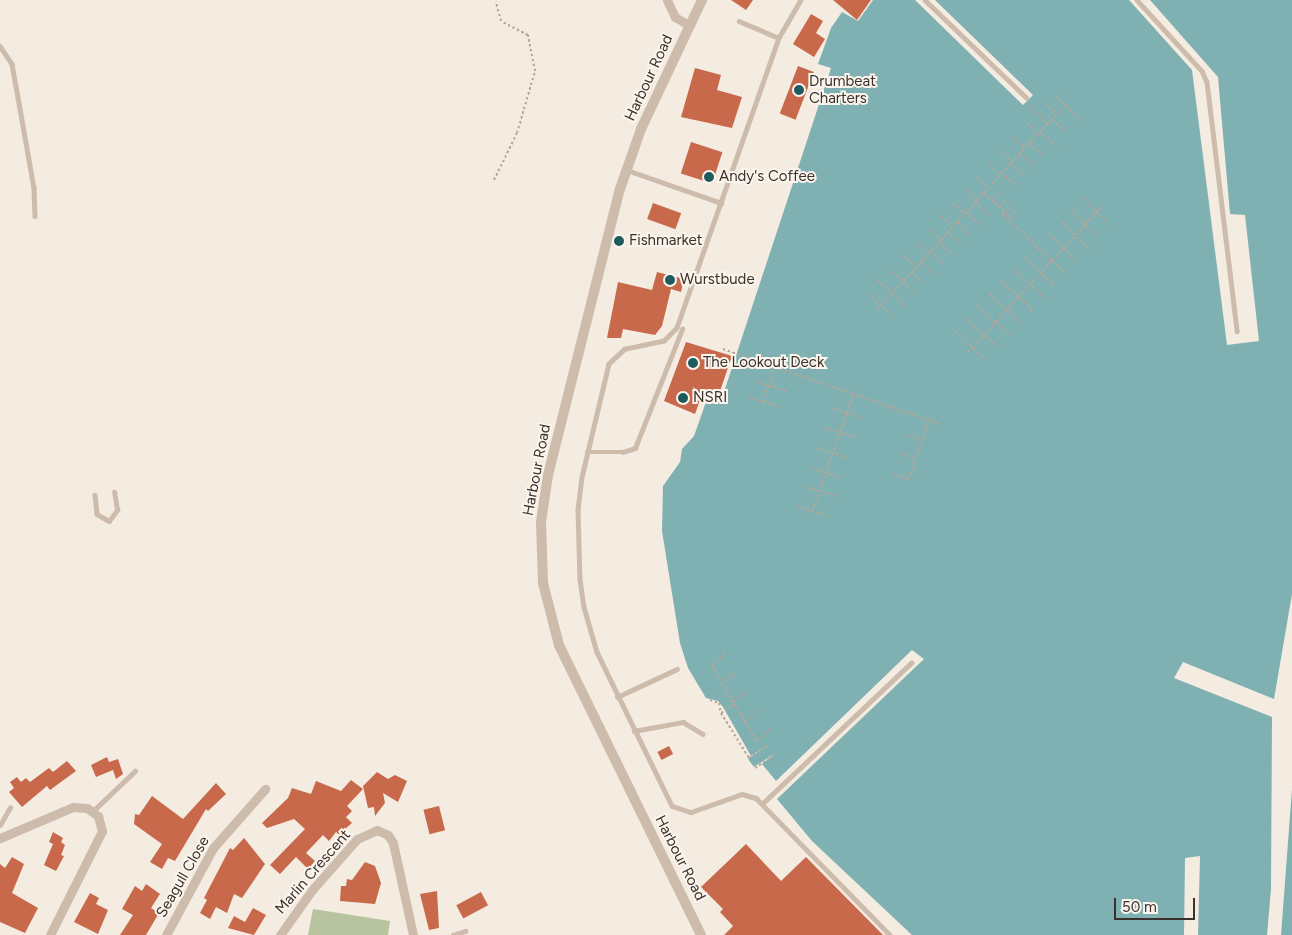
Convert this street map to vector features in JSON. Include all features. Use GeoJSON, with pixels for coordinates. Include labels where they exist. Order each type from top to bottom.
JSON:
{"type":"FeatureCollection","features":[{"type":"Feature","properties":{"kind":"street"},"geometry":{"type":"LineString","coordinates":[[667,0],[675,17],[690,26]]}},
{"type":"Feature","properties":{"kind":"street","name":"Harbour Road"},"geometry":{"type":"LineString","coordinates":[[701,935],[569,668],[551,619],[541,564],[541,522],[548,475],[604,245],[627,170],[645,120],[702,0]]}},
{"type":"Feature","properties":{"kind":"street","name":"Seagull Close"},"geometry":{"type":"LineString","coordinates":[[166,935],[213,848],[265,789]]}},
{"type":"Feature","properties":{"kind":"street"},"geometry":{"type":"LineString","coordinates":[[0,838],[73,807],[93,811],[102,831],[50,935]]}},
{"type":"Feature","properties":{"kind":"street","name":"Marlin Crescent"},"geometry":{"type":"LineString","coordinates":[[280,935],[307,897],[357,839],[377,830],[388,835],[393,843],[412,935]]}},
{"type":"Feature","properties":{"kind":"lane"},"geometry":{"type":"LineString","coordinates":[[800,0],[779,38],[677,328],[664,341],[624,350],[609,364],[587,452],[578,510],[580,579],[597,652],[617,697],[666,795],[679,810],[691,812],[742,794],[763,803],[890,935]]}},
{"type":"Feature","properties":{"kind":"lane"},"geometry":{"type":"LineString","coordinates":[[925,0],[1027,98]]}},
{"type":"Feature","properties":{"kind":"lane"},"geometry":{"type":"LineString","coordinates":[[1137,0],[1202,71],[1207,82],[1237,331]]}},
{"type":"Feature","properties":{"kind":"lane"},"geometry":{"type":"LineString","coordinates":[[739,21],[779,38]]}},
{"type":"Feature","properties":{"kind":"lane"},"geometry":{"type":"LineString","coordinates":[[0,46],[12,64],[34,188],[34,216]]}},
{"type":"Feature","properties":{"kind":"lane"},"geometry":{"type":"LineString","coordinates":[[627,170],[721,203]]}},
{"type":"Feature","properties":{"kind":"lane"},"geometry":{"type":"LineString","coordinates":[[587,452],[623,452],[634,448],[682,330]]}},
{"type":"Feature","properties":{"kind":"lane"},"geometry":{"type":"LineString","coordinates":[[95,495],[97,514],[109,521],[117,510],[114,492]]}},
{"type":"Feature","properties":{"kind":"lane"},"geometry":{"type":"LineString","coordinates":[[763,803],[911,663]]}},
{"type":"Feature","properties":{"kind":"lane"},"geometry":{"type":"LineString","coordinates":[[617,697],[677,668]]}},
{"type":"Feature","properties":{"kind":"lane"},"geometry":{"type":"LineString","coordinates":[[634,730],[683,722],[702,734]]}},
{"type":"Feature","properties":{"kind":"lane"},"geometry":{"type":"LineString","coordinates":[[93,811],[135,771]]}},
{"type":"Feature","properties":{"kind":"lane"},"geometry":{"type":"LineString","coordinates":[[0,825],[10,808]]}},
{"type":"Feature","properties":{"kind":"lane"},"geometry":{"type":"LineString","coordinates":[[454,935],[465,931]]}},
{"type":"Feature","properties":{"kind":"path"},"geometry":{"type":"LineString","coordinates":[[494,180],[517,133],[535,71],[528,35],[501,21],[496,2]]}},
{"type":"Feature","properties":{"kind":"path"},"geometry":{"type":"LineString","coordinates":[[1055,95],[1081,120]]}},
{"type":"Feature","properties":{"kind":"path"},"geometry":{"type":"LineString","coordinates":[[1046,104],[1057,114]]}},
{"type":"Feature","properties":{"kind":"path"},"geometry":{"type":"LineString","coordinates":[[1028,105],[1047,124]]}},
{"type":"Feature","properties":{"kind":"path"},"geometry":{"type":"LineString","coordinates":[[877,310],[915,266],[1066,106]]}},
{"type":"Feature","properties":{"kind":"path"},"geometry":{"type":"LineString","coordinates":[[1052,120],[1068,134]]}},
{"type":"Feature","properties":{"kind":"path"},"geometry":{"type":"LineString","coordinates":[[1027,123],[1056,146]]}},
{"type":"Feature","properties":{"kind":"path"},"geometry":{"type":"LineString","coordinates":[[1014,138],[1025,148]]}},
{"type":"Feature","properties":{"kind":"path"},"geometry":{"type":"LineString","coordinates":[[1029,144],[1044,156]]}},
{"type":"Feature","properties":{"kind":"path"},"geometry":{"type":"LineString","coordinates":[[1001,151],[1025,176]]}},
{"type":"Feature","properties":{"kind":"path"},"geometry":{"type":"LineString","coordinates":[[1020,154],[1034,166]]}},
{"type":"Feature","properties":{"kind":"path"},"geometry":{"type":"LineString","coordinates":[[989,164],[1017,186]]}},
{"type":"Feature","properties":{"kind":"path"},"geometry":{"type":"LineString","coordinates":[[977,177],[988,188]]}},
{"type":"Feature","properties":{"kind":"path"},"geometry":{"type":"LineString","coordinates":[[965,190],[990,216]]}},
{"type":"Feature","properties":{"kind":"path"},"geometry":{"type":"LineString","coordinates":[[984,192],[1011,218],[1018,209]]}},
{"type":"Feature","properties":{"kind":"path"},"geometry":{"type":"LineString","coordinates":[[993,201],[1000,193]]}},
{"type":"Feature","properties":{"kind":"path"},"geometry":{"type":"LineString","coordinates":[[998,206],[1006,198]]}},
{"type":"Feature","properties":{"kind":"path"},"geometry":{"type":"LineString","coordinates":[[1083,198],[1109,225]]}},
{"type":"Feature","properties":{"kind":"path"},"geometry":{"type":"LineString","coordinates":[[953,203],[981,226]]}},
{"type":"Feature","properties":{"kind":"path"},"geometry":{"type":"LineString","coordinates":[[1012,204],[1002,214],[1067,274]]}},
{"type":"Feature","properties":{"kind":"path"},"geometry":{"type":"LineString","coordinates":[[968,352],[1102,206]]}},
{"type":"Feature","properties":{"kind":"path"},"geometry":{"type":"LineString","coordinates":[[1071,210],[1097,237]]}},
{"type":"Feature","properties":{"kind":"path"},"geometry":{"type":"LineString","coordinates":[[941,216],[952,227]]}},
{"type":"Feature","properties":{"kind":"path"},"geometry":{"type":"LineString","coordinates":[[957,222],[971,236]]}},
{"type":"Feature","properties":{"kind":"path"},"geometry":{"type":"LineString","coordinates":[[1062,222],[1088,249]]}},
{"type":"Feature","properties":{"kind":"path"},"geometry":{"type":"LineString","coordinates":[[929,229],[953,255]]}},
{"type":"Feature","properties":{"kind":"path"},"geometry":{"type":"LineString","coordinates":[[947,232],[962,246]]}},
{"type":"Feature","properties":{"kind":"path"},"geometry":{"type":"LineString","coordinates":[[1050,234],[1076,261]]}},
{"type":"Feature","properties":{"kind":"path"},"geometry":{"type":"LineString","coordinates":[[917,243],[944,265]]}},
{"type":"Feature","properties":{"kind":"path"},"geometry":{"type":"LineString","coordinates":[[904,256],[915,266]]}},
{"type":"Feature","properties":{"kind":"path"},"geometry":{"type":"LineString","coordinates":[[1026,258],[1055,286]]}},
{"type":"Feature","properties":{"kind":"path"},"geometry":{"type":"LineString","coordinates":[[920,261],[934,275]]}},
{"type":"Feature","properties":{"kind":"path"},"geometry":{"type":"LineString","coordinates":[[889,268],[916,294]]}},
{"type":"Feature","properties":{"kind":"path"},"geometry":{"type":"LineString","coordinates":[[1014,269],[1045,298]]}},
{"type":"Feature","properties":{"kind":"path"},"geometry":{"type":"LineString","coordinates":[[912,271],[924,284]]}},
{"type":"Feature","properties":{"kind":"path"},"geometry":{"type":"LineString","coordinates":[[878,280],[908,308]]}},
{"type":"Feature","properties":{"kind":"path"},"geometry":{"type":"LineString","coordinates":[[1002,281],[1033,311]]}},
{"type":"Feature","properties":{"kind":"path"},"geometry":{"type":"LineString","coordinates":[[868,294],[896,318]]}},
{"type":"Feature","properties":{"kind":"path"},"geometry":{"type":"LineString","coordinates":[[990,294],[1021,323]]}},
{"type":"Feature","properties":{"kind":"path"},"geometry":{"type":"LineString","coordinates":[[978,306],[1009,335]]}},
{"type":"Feature","properties":{"kind":"path"},"geometry":{"type":"LineString","coordinates":[[966,319],[999,348]]}},
{"type":"Feature","properties":{"kind":"path"},"geometry":{"type":"LineString","coordinates":[[955,330],[985,359]]}},
{"type":"Feature","properties":{"kind":"path"},"geometry":{"type":"LineString","coordinates":[[724,349],[940,424]]}},
{"type":"Feature","properties":{"kind":"path"},"geometry":{"type":"LineString","coordinates":[[763,402],[776,367]]}},
{"type":"Feature","properties":{"kind":"path"},"geometry":{"type":"LineString","coordinates":[[755,381],[786,391]]}},
{"type":"Feature","properties":{"kind":"path"},"geometry":{"type":"LineString","coordinates":[[812,511],[854,394]]}},
{"type":"Feature","properties":{"kind":"path"},"geometry":{"type":"LineString","coordinates":[[749,397],[779,408]]}},
{"type":"Feature","properties":{"kind":"path"},"geometry":{"type":"LineString","coordinates":[[831,408],[861,418]]}},
{"type":"Feature","properties":{"kind":"path"},"geometry":{"type":"LineString","coordinates":[[893,474],[909,479],[929,420]]}},
{"type":"Feature","properties":{"kind":"path"},"geometry":{"type":"LineString","coordinates":[[825,428],[857,438]]}},
{"type":"Feature","properties":{"kind":"path"},"geometry":{"type":"LineString","coordinates":[[908,436],[923,439]]}},
{"type":"Feature","properties":{"kind":"path"},"geometry":{"type":"LineString","coordinates":[[817,448],[847,458]]}},
{"type":"Feature","properties":{"kind":"path"},"geometry":{"type":"LineString","coordinates":[[901,454],[916,458]]}},
{"type":"Feature","properties":{"kind":"path"},"geometry":{"type":"LineString","coordinates":[[811,468],[841,478]]}},
{"type":"Feature","properties":{"kind":"path"},"geometry":{"type":"LineString","coordinates":[[804,486],[834,496]]}},
{"type":"Feature","properties":{"kind":"path"},"geometry":{"type":"LineString","coordinates":[[797,506],[828,516]]}},
{"type":"Feature","properties":{"kind":"path"},"geometry":{"type":"LineString","coordinates":[[725,654],[712,665],[757,741],[771,728]]}},
{"type":"Feature","properties":{"kind":"path"},"geometry":{"type":"LineString","coordinates":[[722,684],[735,673]]}},
{"type":"Feature","properties":{"kind":"path"},"geometry":{"type":"LineString","coordinates":[[721,713],[747,691]]}},
{"type":"Feature","properties":{"kind":"path"},"geometry":{"type":"LineString","coordinates":[[710,700],[718,703],[721,713],[749,758],[768,745]]}},
{"type":"Feature","properties":{"kind":"path"},"geometry":{"type":"LineString","coordinates":[[745,722],[759,710]]}},
{"type":"Feature","properties":{"kind":"path"},"geometry":{"type":"LineString","coordinates":[[755,768],[774,755]]}},
{"type":"Feature","properties":{"kind":"green space"},"geometry":{"type":"Polygon","coordinates":[[[313,909],[390,921],[388,935],[308,935],[313,909]]]}},
{"type":"Feature","properties":{"kind":"water"},"geometry":{"type":"Polygon","coordinates":[[[873,0],[915,0],[1023,105],[1033,95],[935,0],[1129,0],[1192,70],[1227,345],[1259,341],[1245,215],[1230,214],[1218,77],[1150,0],[1292,0],[1292,594],[1274,699],[1183,662],[1174,678],[1272,717],[1271,889],[1267,935],[1198,935],[1200,856],[1185,858],[1184,935],[912,935],[812,841],[777,799],[924,659],[912,650],[776,781],[762,764],[774,754],[754,767],[748,759],[768,745],[751,756],[723,707],[718,701],[706,698],[688,668],[680,643],[662,531],[663,486],[680,462],[682,449],[694,436],[707,399],[723,395],[831,68],[818,64],[831,28],[842,12],[858,21],[873,0]]]}},
{"type":"Feature","properties":{"kind":"water"},"geometry":{"type":"Polygon","coordinates":[[[1292,789],[1292,935],[1281,935],[1282,922],[1292,789]]]}},
{"type":"Feature","properties":{"kind":"building"},"geometry":{"type":"Polygon","coordinates":[[[731,0],[753,0],[746,10],[731,0]]]}},
{"type":"Feature","properties":{"kind":"building"},"geometry":{"type":"Polygon","coordinates":[[[833,0],[871,0],[857,20],[833,0]]]}},
{"type":"Feature","properties":{"kind":"building"},"geometry":{"type":"Polygon","coordinates":[[[811,14],[823,21],[816,33],[825,39],[814,57],[793,44],[811,14]]]}},
{"type":"Feature","properties":{"kind":"building"},"geometry":{"type":"Polygon","coordinates":[[[798,66],[814,72],[796,120],[780,114],[798,66]]]}},
{"type":"Feature","properties":{"kind":"building"},"geometry":{"type":"Polygon","coordinates":[[[695,68],[721,75],[717,90],[742,97],[732,128],[681,117],[695,68]]]}},
{"type":"Feature","properties":{"kind":"building"},"geometry":{"type":"Polygon","coordinates":[[[691,142],[722,152],[712,184],[681,173],[691,142]]]}},
{"type":"Feature","properties":{"kind":"building"},"geometry":{"type":"Polygon","coordinates":[[[653,203],[681,213],[675,229],[647,219],[653,203]]]}},
{"type":"Feature","properties":{"kind":"building"},"geometry":{"type":"Polygon","coordinates":[[[657,272],[684,279],[681,292],[671,289],[662,326],[655,335],[623,329],[621,338],[607,338],[618,282],[652,290],[657,272]]]}},
{"type":"Feature","properties":{"kind":"building"},"geometry":{"type":"Polygon","coordinates":[[[686,342],[732,356],[719,394],[704,389],[695,414],[664,401],[686,342]]]}},
{"type":"Feature","properties":{"kind":"building"},"geometry":{"type":"Polygon","coordinates":[[[669,746],[673,754],[662,760],[657,752],[669,746]]]}},
{"type":"Feature","properties":{"kind":"building"},"geometry":{"type":"Polygon","coordinates":[[[107,757],[109,762],[118,759],[123,774],[116,779],[113,770],[96,777],[91,765],[107,757]]]}},
{"type":"Feature","properties":{"kind":"building"},"geometry":{"type":"Polygon","coordinates":[[[67,761],[76,771],[50,790],[47,786],[22,807],[9,792],[14,788],[10,782],[17,777],[21,782],[26,778],[30,782],[49,768],[53,772],[67,761]]]}},
{"type":"Feature","properties":{"kind":"building"},"geometry":{"type":"Polygon","coordinates":[[[377,772],[388,779],[395,775],[407,781],[398,802],[383,793],[385,803],[375,816],[374,807],[368,808],[363,786],[377,772]]]}},
{"type":"Feature","properties":{"kind":"building"},"geometry":{"type":"Polygon","coordinates":[[[351,780],[363,789],[347,806],[352,811],[346,817],[352,823],[345,829],[347,841],[336,832],[329,841],[323,835],[306,853],[315,861],[308,869],[296,857],[280,874],[270,865],[305,829],[294,819],[267,828],[262,823],[288,798],[292,788],[311,794],[316,781],[341,791],[351,780]]]}},
{"type":"Feature","properties":{"kind":"building"},"geometry":{"type":"Polygon","coordinates":[[[216,783],[226,794],[208,811],[206,809],[175,861],[168,858],[162,869],[150,862],[162,844],[134,824],[135,814],[139,815],[152,796],[183,819],[216,783]]]}},
{"type":"Feature","properties":{"kind":"building"},"geometry":{"type":"Polygon","coordinates":[[[439,806],[445,830],[430,834],[423,810],[439,806]]]}},
{"type":"Feature","properties":{"kind":"building"},"geometry":{"type":"Polygon","coordinates":[[[53,832],[63,838],[61,842],[65,845],[61,855],[64,856],[56,871],[44,865],[53,844],[49,842],[53,832]]]}},
{"type":"Feature","properties":{"kind":"building"},"geometry":{"type":"Polygon","coordinates":[[[244,838],[265,864],[242,898],[234,894],[227,913],[216,907],[210,919],[200,913],[207,900],[204,898],[230,848],[233,850],[244,838]]]}},
{"type":"Feature","properties":{"kind":"building"},"geometry":{"type":"Polygon","coordinates":[[[746,844],[781,881],[806,857],[883,935],[724,935],[733,926],[720,912],[723,909],[701,887],[746,844]]]}},
{"type":"Feature","properties":{"kind":"building"},"geometry":{"type":"Polygon","coordinates":[[[12,857],[24,864],[12,893],[38,908],[25,933],[0,922],[0,864],[5,868],[12,857]]]}},
{"type":"Feature","properties":{"kind":"building"},"geometry":{"type":"Polygon","coordinates":[[[365,862],[375,866],[381,883],[375,904],[340,901],[341,886],[346,886],[347,879],[352,880],[365,862]]]}},
{"type":"Feature","properties":{"kind":"building"},"geometry":{"type":"Polygon","coordinates":[[[146,884],[160,894],[151,908],[159,913],[146,935],[120,935],[133,915],[122,909],[135,886],[142,891],[146,884]]]}},
{"type":"Feature","properties":{"kind":"building"},"geometry":{"type":"Polygon","coordinates":[[[437,891],[439,928],[429,930],[420,894],[437,891]]]}},
{"type":"Feature","properties":{"kind":"building"},"geometry":{"type":"Polygon","coordinates":[[[481,892],[488,905],[463,918],[456,905],[481,892]]]}},
{"type":"Feature","properties":{"kind":"building"},"geometry":{"type":"Polygon","coordinates":[[[90,893],[99,898],[96,904],[108,910],[98,934],[74,922],[90,893]]]}},
{"type":"Feature","properties":{"kind":"building"},"geometry":{"type":"Polygon","coordinates":[[[253,908],[266,915],[254,935],[228,928],[234,916],[245,922],[253,908]]]}},
{"type":"Feature","properties":{"kind":"place","name":"Drumbeat Charters"},"geometry":{"type":"Point","coordinates":[799,90]}},
{"type":"Feature","properties":{"kind":"place","name":"Andy's Coffee"},"geometry":{"type":"Point","coordinates":[709,177]}},
{"type":"Feature","properties":{"kind":"place","name":"Fishmarket"},"geometry":{"type":"Point","coordinates":[619,241]}},
{"type":"Feature","properties":{"kind":"place","name":"Wurstbude"},"geometry":{"type":"Point","coordinates":[670,280]}},
{"type":"Feature","properties":{"kind":"place","name":"The Lookout Deck"},"geometry":{"type":"Point","coordinates":[693,363]}},
{"type":"Feature","properties":{"kind":"place","name":"NSRI"},"geometry":{"type":"Point","coordinates":[683,398]}}]}
